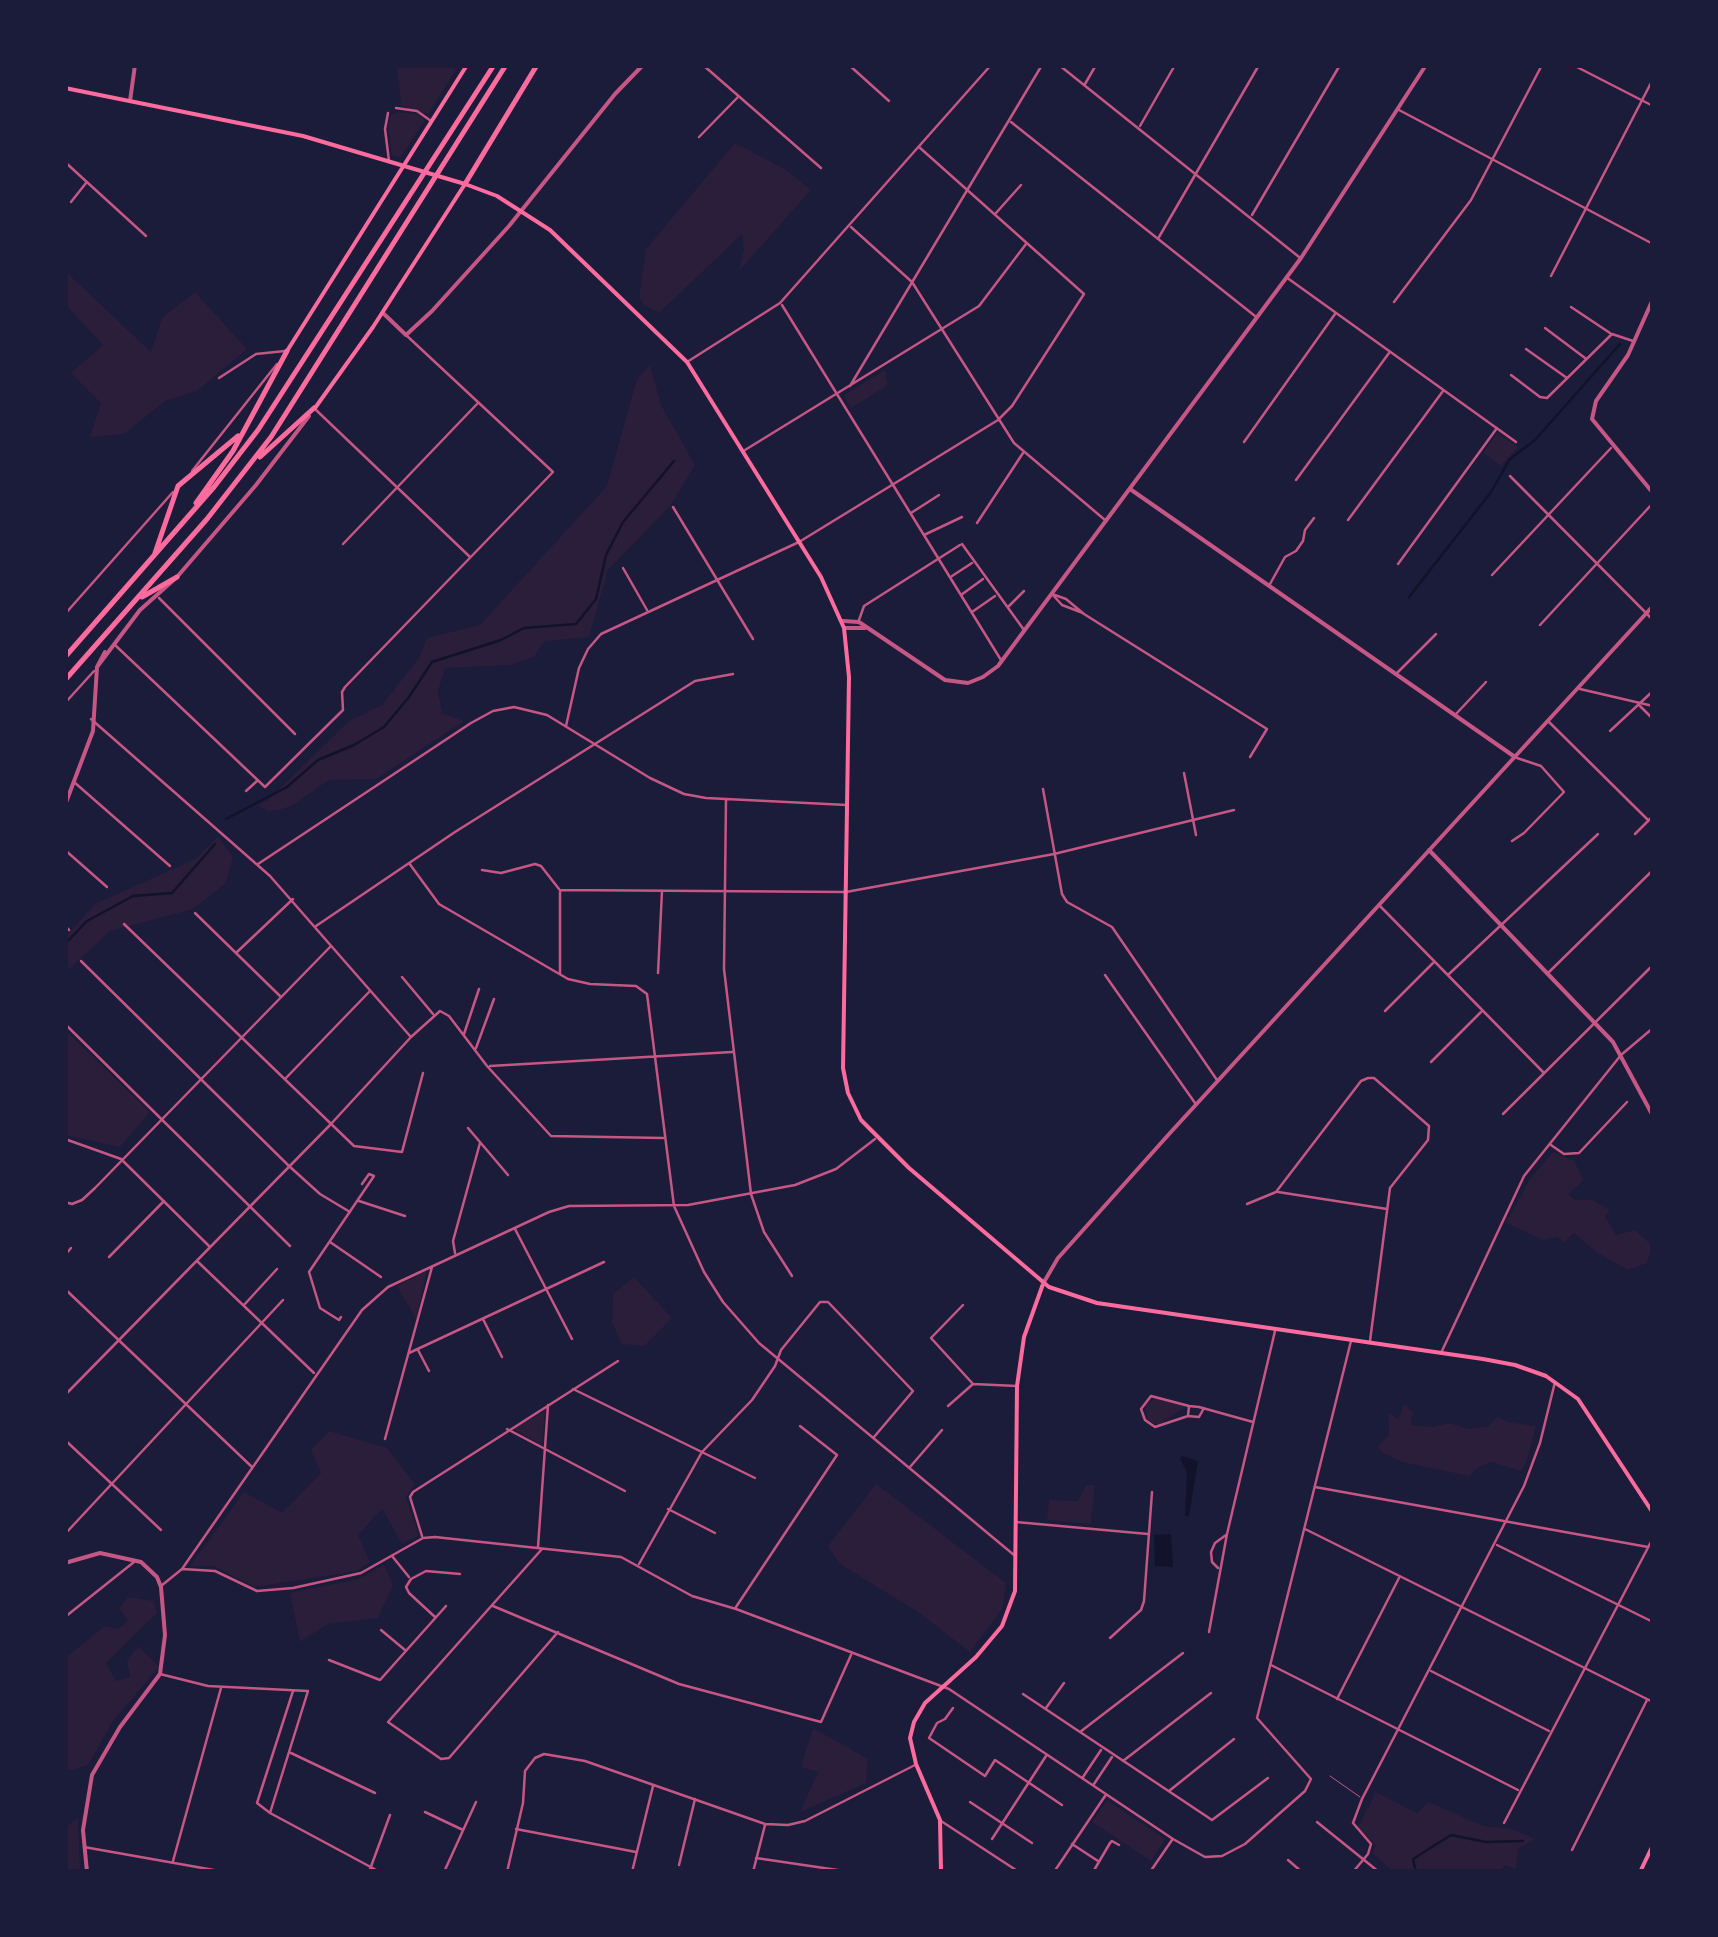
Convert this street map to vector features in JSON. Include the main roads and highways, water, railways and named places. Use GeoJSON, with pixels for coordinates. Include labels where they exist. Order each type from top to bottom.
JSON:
{"type":"FeatureCollection","features":[{"type":"Feature","properties":{"kind":"highway"},"geometry":{"type":"LineString","coordinates":[[65,656],[235,461],[494,65]]}},
{"type":"Feature","properties":{"kind":"highway"},"geometry":{"type":"LineString","coordinates":[[65,680],[250,466],[293,405],[506,65]]}},
{"type":"Feature","properties":{"kind":"highway"},"geometry":{"type":"LineString","coordinates":[[462,182],[538,65]]}},
{"type":"Feature","properties":{"kind":"highway"},"geometry":{"type":"LineString","coordinates":[[172,536],[244,430],[287,351]]}},
{"type":"Feature","properties":{"kind":"highway"},"geometry":{"type":"LineString","coordinates":[[250,466],[314,408]]}},
{"type":"Feature","properties":{"kind":"highway"},"geometry":{"type":"LineString","coordinates":[[153,558],[178,486],[244,430]]}},
{"type":"Feature","properties":{"kind":"highway"},"geometry":{"type":"LineString","coordinates":[[135,602],[176,576]]}},
{"type":"Feature","properties":{"kind":"main road"},"geometry":{"type":"LineString","coordinates":[[287,351],[467,65]]}},
{"type":"Feature","properties":{"kind":"main road"},"geometry":{"type":"LineString","coordinates":[[65,88],[303,136],[462,182],[522,210],[556,236],[688,362],[799,542],[844,624],[849,677],[843,1068],[848,1093],[876,1138],[1043,1284],[1097,1302],[1515,1365],[1555,1381],[1578,1400],[1653,1513]]}},
{"type":"Feature","properties":{"kind":"main road"},"geometry":{"type":"LineString","coordinates":[[314,408],[383,313],[462,182]]}},
{"type":"Feature","properties":{"kind":"main road"},"geometry":{"type":"LineString","coordinates":[[941,1872],[940,1820],[916,1764],[910,1738],[925,1704],[976,1658],[1002,1626],[1015,1591],[1017,1386],[1024,1337],[1043,1284]]}},
{"type":"Feature","properties":{"kind":"main road"},"geometry":{"type":"LineString","coordinates":[[1640,1872],[1653,1845]]}},
{"type":"Feature","properties":{"kind":"waterway"},"geometry":{"type":"LineString","coordinates":[[1409,597],[1491,492],[1510,459],[1535,440],[1620,344]]}},
{"type":"Feature","properties":{"kind":"waterway"},"geometry":{"type":"LineString","coordinates":[[226,819],[287,787],[318,760],[384,727],[432,662],[501,640],[524,628],[576,624],[596,599],[606,555],[623,522],[674,461]]}},
{"type":"Feature","properties":{"kind":"waterway"},"geometry":{"type":"LineString","coordinates":[[65,944],[87,921],[133,896],[172,893],[215,844]]}},
{"type":"Feature","properties":{"kind":"waterway"},"geometry":{"type":"LineString","coordinates":[[1416,1872],[1413,1859],[1451,1835],[1486,1842],[1523,1841]]}}]}
